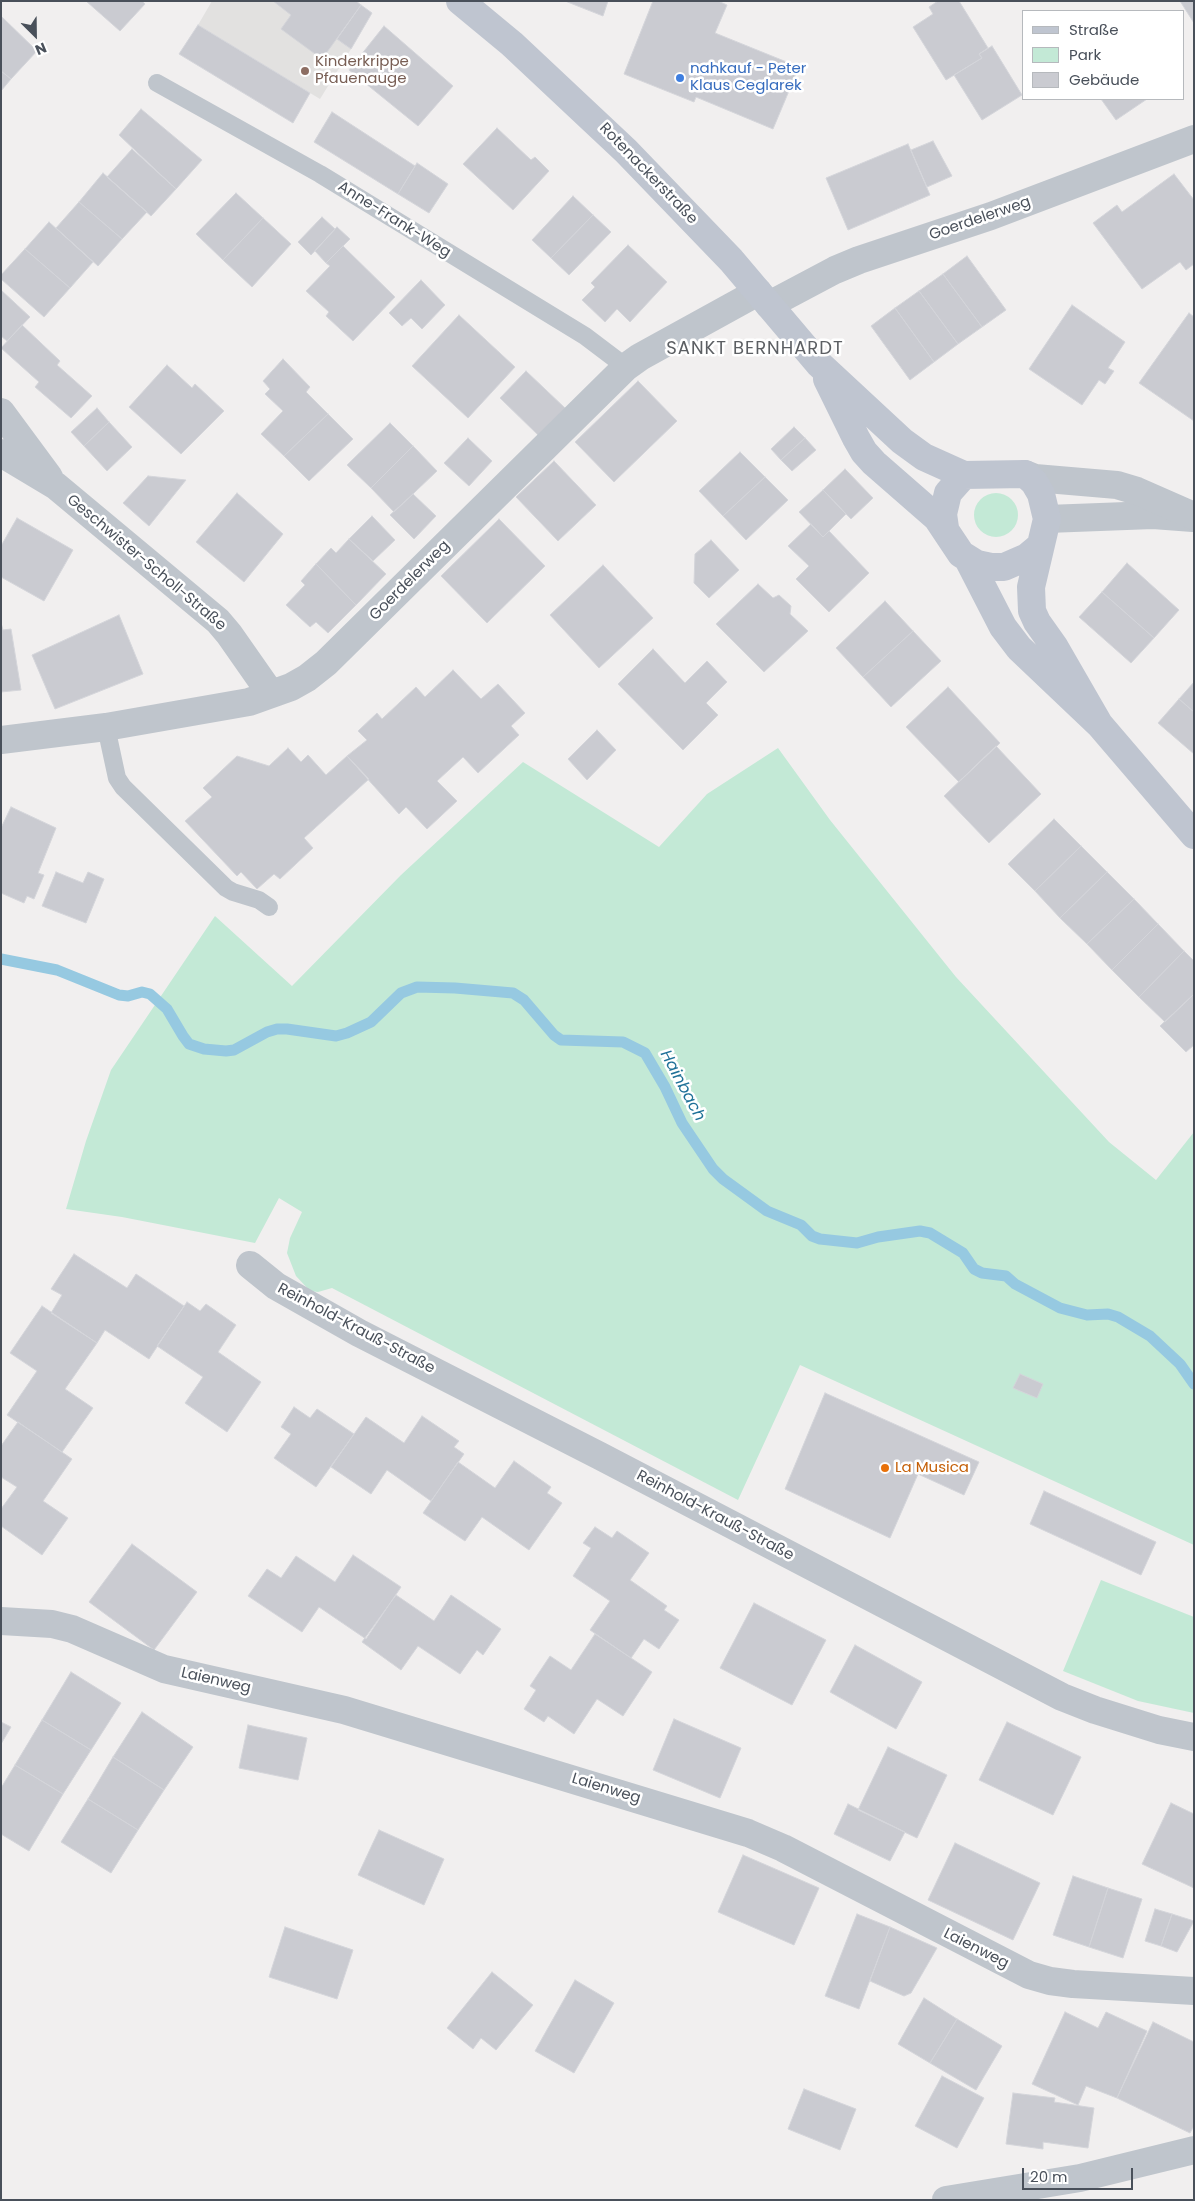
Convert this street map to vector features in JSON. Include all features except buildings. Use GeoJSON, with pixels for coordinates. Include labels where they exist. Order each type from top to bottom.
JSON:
{"type":"FeatureCollection","features":[{"type":"Feature","properties":{"kind":"main road","name":"Rotenackerstraße"},"geometry":{"type":"LineString","coordinates":[[460,1],[518,50],[620,144],[710,237],[819,364],[902,441],[924,457],[964,475],[1025,474],[1042,494],[1047,519],[1031,587],[1032,611],[1099,724]]}},
{"type":"Feature","properties":{"kind":"main road","name":"Rotenackerstraße"},"geometry":{"type":"LineString","coordinates":[[819,364],[864,452],[937,518],[945,528],[955,547],[968,559],[1003,627],[1019,648],[1099,724],[1194,835]]}},
{"type":"Feature","properties":{"kind":"main road"},"geometry":{"type":"LineString","coordinates":[[945,528],[943,514],[948,493],[964,475]]}},
{"type":"Feature","properties":{"kind":"main road"},"geometry":{"type":"LineString","coordinates":[[968,559],[984,566],[1004,567],[1027,557],[1039,547]]}},
{"type":"Feature","properties":{"kind":"street","name":"Goerdelerweg"},"geometry":{"type":"LineString","coordinates":[[1,740],[106,727],[249,702],[291,687],[307,678],[326,663],[626,367],[640,357],[763,299],[859,260],[1018,206],[1194,139]]}},
{"type":"Feature","properties":{"kind":"street"},"geometry":{"type":"LineString","coordinates":[[1,412],[56,486]]}},
{"type":"Feature","properties":{"kind":"street","name":"Geschwister-Scholl-Straße"},"geometry":{"type":"LineString","coordinates":[[1,453],[56,486],[218,622],[229,634],[271,694]]}},
{"type":"Feature","properties":{"kind":"street"},"geometry":{"type":"LineString","coordinates":[[1025,474],[1035,478],[1117,485],[1137,490],[1194,517]]}},
{"type":"Feature","properties":{"kind":"street"},"geometry":{"type":"LineString","coordinates":[[1047,519],[1153,515],[1194,517]]}},
{"type":"Feature","properties":{"kind":"street","name":"Reinhold-Krauß-Straße"},"geometry":{"type":"LineString","coordinates":[[250,1265],[276,1286],[359,1333],[1062,1696],[1095,1710],[1159,1730],[1194,1737]]}},
{"type":"Feature","properties":{"kind":"street","name":"Laienweg"},"geometry":{"type":"LineString","coordinates":[[1,1621],[52,1624],[72,1629],[164,1669],[344,1710],[748,1833],[783,1848],[1029,1975],[1050,1981],[1073,1984],[1194,1991]]}},
{"type":"Feature","properties":{"kind":"street"},"geometry":{"type":"LineString","coordinates":[[946,2200],[1080,2178],[1194,2150]]}},
{"type":"Feature","properties":{"kind":"lane","name":"Anne-Frank-Weg"},"geometry":{"type":"LineString","coordinates":[[157,83],[320,174],[584,336],[626,367]]}},
{"type":"Feature","properties":{"kind":"lane"},"geometry":{"type":"LineString","coordinates":[[106,727],[117,778],[123,787],[226,888],[259,900],[269,908]]}},
{"type":"Feature","properties":{"kind":"shaded area","name":"Kinderkrippe Pfauenauge"},"geometry":{"type":"Polygon","coordinates":[[[212,1],[356,1],[361,5],[337,38],[351,49],[320,99],[198,25],[212,1]]]}},
{"type":"Feature","properties":{"kind":"green space"},"geometry":{"type":"Polygon","coordinates":[[[992,493],[1000,493],[1012,499],[1018,515],[1012,531],[1000,537],[992,537],[980,531],[974,519],[974,511],[980,499],[992,493]]]}},
{"type":"Feature","properties":{"kind":"green space"},"geometry":{"type":"Polygon","coordinates":[[[778,748],[830,820],[956,977],[1109,1142],[1156,1180],[1194,1132],[1194,1545],[800,1365],[738,1500],[332,1288],[318,1292],[310,1291],[296,1276],[287,1253],[290,1238],[302,1212],[279,1198],[255,1243],[122,1217],[66,1209],[86,1141],[111,1070],[215,916],[292,986],[401,875],[523,762],[659,847],[707,794],[778,748]]]}},
{"type":"Feature","properties":{"kind":"green space"},"geometry":{"type":"Polygon","coordinates":[[[1101,1580],[1194,1617],[1194,1713],[1138,1701],[1063,1671],[1101,1580]]]}},
{"type":"Feature","properties":{"kind":"waterway","name":"Hainbach"},"geometry":{"type":"LineString","coordinates":[[1,959],[57,970],[119,995],[128,996],[142,992],[150,994],[167,1009],[189,1044],[204,1049],[226,1051],[234,1050],[267,1032],[277,1029],[336,1036],[347,1033],[371,1022],[401,993],[417,987],[513,993],[524,1000],[554,1035],[561,1040],[623,1042],[645,1053],[665,1087],[682,1123],[713,1169],[723,1179],[767,1211],[801,1225],[812,1236],[820,1239],[857,1243],[878,1237],[920,1231],[930,1233],[963,1253],[974,1269],[982,1273],[1006,1276],[1015,1284],[1060,1308],[1087,1315],[1108,1314],[1118,1317],[1150,1336],[1180,1364],[1194,1384]]}},
{"type":"Feature","properties":{"kind":"place","name":"Kinderkrippe Pfauenauge"},"geometry":{"type":"Point","coordinates":[305,71]}},
{"type":"Feature","properties":{"kind":"place","name":"nahkauf - Peter Klaus Ceglarek"},"geometry":{"type":"Point","coordinates":[680,78]}},
{"type":"Feature","properties":{"kind":"place","name":"La Musica"},"geometry":{"type":"Point","coordinates":[885,1468]}},
{"type":"Feature","properties":{"kind":"district","name":"SANKT BERNHARDT"},"geometry":{"type":"Point","coordinates":[755,349]}}]}
